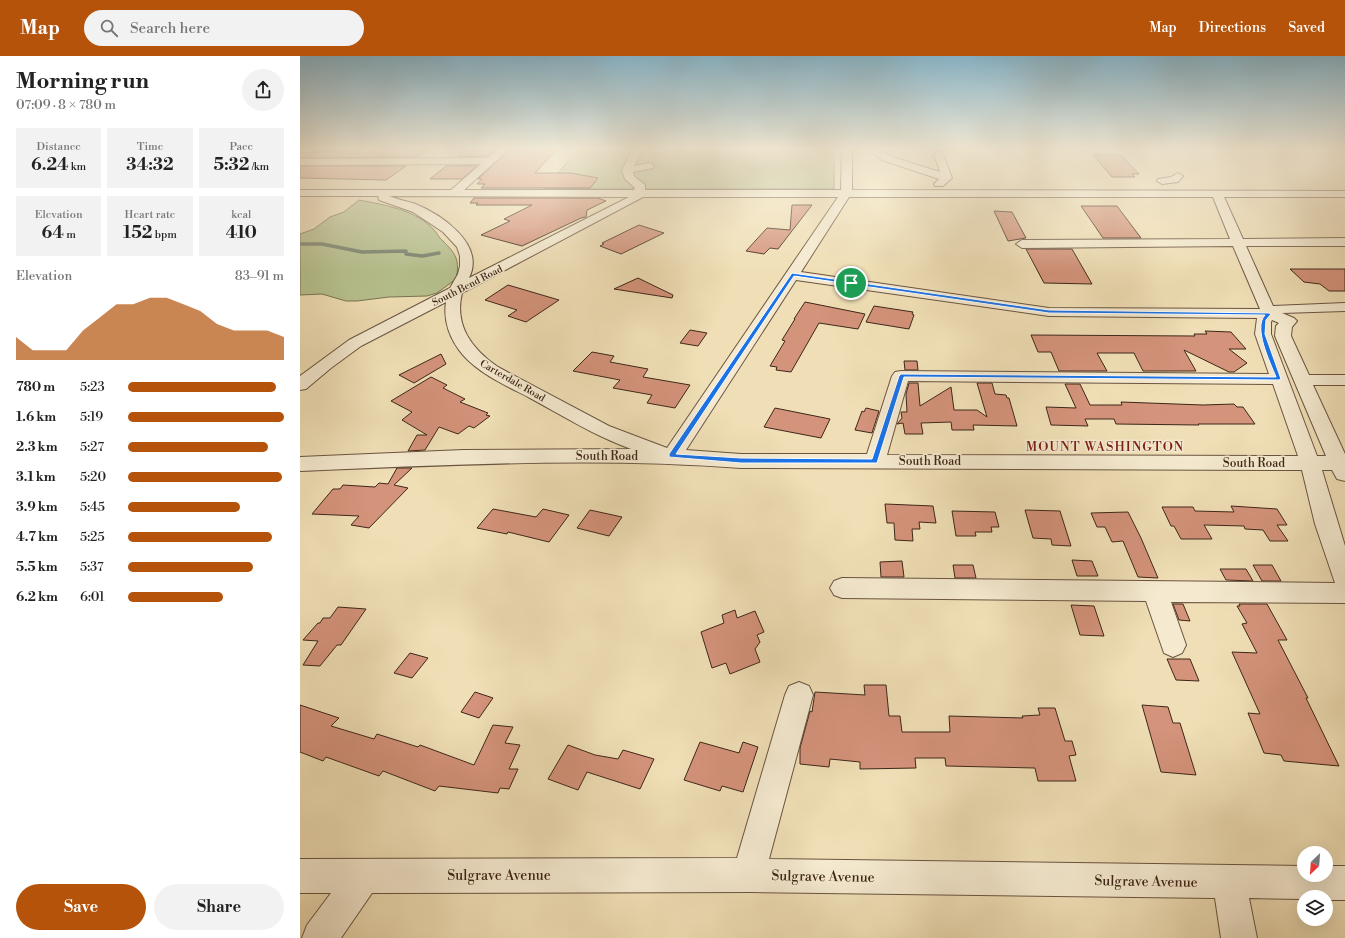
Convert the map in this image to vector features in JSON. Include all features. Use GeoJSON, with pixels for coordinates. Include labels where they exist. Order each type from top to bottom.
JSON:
{"type":"FeatureCollection","features":[{"type":"Feature","properties":{"kind":"street"},"geometry":{"type":"LineString","coordinates":[[1173,190],[1178,194]]}},
{"type":"Feature","properties":{"kind":"street","name":"Carterdale Road"},"geometry":{"type":"LineString","coordinates":[[382,192],[378,195],[380,197],[422,212],[446,228],[456,237],[467,256],[467,266],[456,291],[452,307],[453,320],[458,335],[466,349],[479,361],[501,375],[595,426],[626,441],[672,456]]}},
{"type":"Feature","properties":{"kind":"street"},"geometry":{"type":"LineString","coordinates":[[300,193],[1345,194]]}},
{"type":"Feature","properties":{"kind":"street","name":"South Bend Road"},"geometry":{"type":"LineString","coordinates":[[300,385],[325,364],[355,343],[637,197],[640,193]]}},
{"type":"Feature","properties":{"kind":"street"},"geometry":{"type":"LineString","coordinates":[[672,456],[846,193]]}},
{"type":"Feature","properties":{"kind":"street"},"geometry":{"type":"LineString","coordinates":[[1217,194],[1269,314]]}},
{"type":"Feature","properties":{"kind":"street"},"geometry":{"type":"LineString","coordinates":[[1022,244],[1345,242]]}},
{"type":"Feature","properties":{"kind":"street"},"geometry":{"type":"LineString","coordinates":[[792,275],[1049,312],[1269,314],[1289,321],[1298,319],[1345,319]]}},
{"type":"Feature","properties":{"kind":"street"},"geometry":{"type":"LineString","coordinates":[[1345,307],[1287,307],[1278,309],[1269,314],[1263,320],[1263,334],[1310,463],[1326,524],[1345,580]]}},
{"type":"Feature","properties":{"kind":"street"},"geometry":{"type":"LineString","coordinates":[[1289,321],[1284,326],[1283,336],[1343,468]]}},
{"type":"Feature","properties":{"kind":"street"},"geometry":{"type":"LineString","coordinates":[[875,461],[901,376],[1279,379]]}},
{"type":"Feature","properties":{"kind":"street"},"geometry":{"type":"LineString","coordinates":[[1303,380],[1345,380]]}},
{"type":"Feature","properties":{"kind":"street","name":"South Road"},"geometry":{"type":"LineString","coordinates":[[300,464],[444,457],[672,456],[741,461],[1310,463],[1343,468]]}},
{"type":"Feature","properties":{"kind":"street"},"geometry":{"type":"LineString","coordinates":[[842,588],[1345,593]]}},
{"type":"Feature","properties":{"kind":"street"},"geometry":{"type":"LineString","coordinates":[[1155,591],[1173,645]]}},
{"type":"Feature","properties":{"kind":"street"},"geometry":{"type":"LineString","coordinates":[[751,875],[754,850],[799,695]]}},
{"type":"Feature","properties":{"kind":"street"},"geometry":{"type":"LineString","coordinates":[[320,938],[364,875]]}},
{"type":"Feature","properties":{"kind":"street","name":"Sulgrave Avenue"},"geometry":{"type":"LineString","coordinates":[[300,876],[751,875],[1345,883]]}},
{"type":"Feature","properties":{"kind":"street"},"geometry":{"type":"LineString","coordinates":[[1228,882],[1239,938]]}},
{"type":"Feature","properties":{"kind":"green space"},"geometry":{"type":"Polygon","coordinates":[[[359,200],[410,213],[428,224],[454,254],[457,262],[456,279],[437,293],[427,296],[389,297],[346,301],[322,294],[300,295],[300,234],[314,229],[330,217],[344,212],[359,200]]]}},
{"type":"Feature","properties":{"kind":"building"},"geometry":{"type":"Polygon","coordinates":[[[474,198],[598,198],[606,201],[587,210],[586,217],[522,246],[481,235],[510,221],[504,219],[532,205],[476,205],[478,203],[470,203],[474,198]]]}},
{"type":"Feature","properties":{"kind":"building"},"geometry":{"type":"Polygon","coordinates":[[[792,205],[812,205],[778,249],[770,248],[764,254],[746,251],[767,228],[790,230],[792,205]]]}},
{"type":"Feature","properties":{"kind":"building"},"geometry":{"type":"Polygon","coordinates":[[[1081,206],[1117,206],[1141,238],[1103,238],[1081,206]]]}},
{"type":"Feature","properties":{"kind":"building"},"geometry":{"type":"Polygon","coordinates":[[[994,211],[1012,212],[1026,238],[1008,241],[994,211]]]}},
{"type":"Feature","properties":{"kind":"building"},"geometry":{"type":"Polygon","coordinates":[[[639,225],[664,233],[621,254],[600,246],[604,244],[602,243],[639,225]]]}},
{"type":"Feature","properties":{"kind":"building"},"geometry":{"type":"Polygon","coordinates":[[[1026,249],[1072,249],[1092,284],[1044,283],[1026,249]]]}},
{"type":"Feature","properties":{"kind":"building"},"geometry":{"type":"Polygon","coordinates":[[[1290,269],[1345,269],[1345,291],[1329,291],[1320,284],[1304,282],[1290,269]]]}},
{"type":"Feature","properties":{"kind":"building"},"geometry":{"type":"Polygon","coordinates":[[[638,278],[673,295],[672,298],[614,289],[638,278]]]}},
{"type":"Feature","properties":{"kind":"building"},"geometry":{"type":"Polygon","coordinates":[[[508,285],[559,300],[526,322],[508,316],[517,310],[485,300],[508,285]]]}},
{"type":"Feature","properties":{"kind":"building"},"geometry":{"type":"Polygon","coordinates":[[[805,302],[865,314],[858,329],[819,323],[791,372],[776,370],[777,367],[770,366],[785,341],[782,340],[805,302]]]}},
{"type":"Feature","properties":{"kind":"building"},"geometry":{"type":"Polygon","coordinates":[[[874,306],[913,312],[912,314],[914,315],[909,329],[866,322],[874,306]]]}},
{"type":"Feature","properties":{"kind":"building"},"geometry":{"type":"Polygon","coordinates":[[[690,330],[707,333],[698,346],[680,343],[690,330]]]}},
{"type":"Feature","properties":{"kind":"building"},"geometry":{"type":"Polygon","coordinates":[[[1205,331],[1231,332],[1246,349],[1229,349],[1247,363],[1234,372],[1229,372],[1184,350],[1196,371],[1143,371],[1134,353],[1097,353],[1107,371],[1059,371],[1051,352],[1038,352],[1031,335],[1195,336],[1194,334],[1207,334],[1205,331]]]}},
{"type":"Feature","properties":{"kind":"building"},"geometry":{"type":"Polygon","coordinates":[[[592,352],[614,356],[610,362],[648,369],[643,377],[690,385],[675,408],[647,403],[652,395],[613,388],[620,380],[573,371],[592,352]]]}},
{"type":"Feature","properties":{"kind":"building"},"geometry":{"type":"Polygon","coordinates":[[[441,354],[446,364],[414,383],[399,375],[441,354]]]}},
{"type":"Feature","properties":{"kind":"building"},"geometry":{"type":"Polygon","coordinates":[[[904,361],[917,361],[918,370],[905,370],[904,361]]]}},
{"type":"Feature","properties":{"kind":"building"},"geometry":{"type":"Polygon","coordinates":[[[431,377],[447,385],[443,388],[465,399],[460,402],[488,413],[486,415],[490,416],[474,428],[469,426],[458,434],[439,427],[425,450],[408,451],[417,435],[427,435],[402,420],[412,412],[391,401],[431,377]]]}},
{"type":"Feature","properties":{"kind":"building"},"geometry":{"type":"Polygon","coordinates":[[[909,383],[918,383],[920,406],[951,387],[954,410],[977,410],[987,417],[977,383],[992,383],[995,394],[1006,395],[1007,398],[1009,398],[1017,426],[973,425],[974,430],[952,430],[951,422],[921,423],[923,434],[905,434],[903,423],[897,424],[902,418],[901,412],[907,412],[906,394],[909,383]]]}},
{"type":"Feature","properties":{"kind":"building"},"geometry":{"type":"Polygon","coordinates":[[[1065,384],[1080,384],[1090,405],[1122,405],[1121,402],[1203,405],[1234,404],[1237,407],[1243,407],[1255,424],[1116,424],[1114,419],[1085,419],[1088,426],[1051,425],[1046,407],[1076,408],[1065,384]]]}},
{"type":"Feature","properties":{"kind":"building"},"geometry":{"type":"Polygon","coordinates":[[[775,408],[830,419],[821,438],[764,427],[775,408]]]}},
{"type":"Feature","properties":{"kind":"building"},"geometry":{"type":"Polygon","coordinates":[[[866,408],[879,411],[872,433],[855,430],[862,411],[864,412],[866,408]]]}},
{"type":"Feature","properties":{"kind":"building"},"geometry":{"type":"Polygon","coordinates":[[[397,468],[412,468],[394,485],[408,488],[369,528],[351,525],[359,516],[312,514],[333,489],[340,489],[343,485],[375,487],[379,483],[388,484],[397,468]]]}},
{"type":"Feature","properties":{"kind":"building"},"geometry":{"type":"Polygon","coordinates":[[[885,504],[933,506],[936,523],[919,522],[920,529],[912,529],[913,541],[895,540],[894,523],[887,523],[885,504]]]}},
{"type":"Feature","properties":{"kind":"building"},"geometry":{"type":"Polygon","coordinates":[[[1231,506],[1277,509],[1287,525],[1277,525],[1288,541],[1270,541],[1263,530],[1245,529],[1244,526],[1204,525],[1212,539],[1181,539],[1174,526],[1171,526],[1162,507],[1193,507],[1195,511],[1234,512],[1231,506]]]}},
{"type":"Feature","properties":{"kind":"building"},"geometry":{"type":"Polygon","coordinates":[[[493,509],[536,517],[543,509],[569,515],[549,542],[508,532],[507,534],[477,528],[493,509]]]}},
{"type":"Feature","properties":{"kind":"building"},"geometry":{"type":"Polygon","coordinates":[[[590,510],[622,517],[609,536],[577,528],[590,510]]]}},
{"type":"Feature","properties":{"kind":"building"},"geometry":{"type":"Polygon","coordinates":[[[1025,510],[1060,511],[1071,546],[1052,545],[1051,539],[1033,538],[1025,510]]]}},
{"type":"Feature","properties":{"kind":"building"},"geometry":{"type":"Polygon","coordinates":[[[952,511],[995,512],[999,527],[991,527],[992,532],[975,532],[976,536],[956,536],[952,511]]]}},
{"type":"Feature","properties":{"kind":"building"},"geometry":{"type":"Polygon","coordinates":[[[1128,512],[1158,578],[1138,577],[1123,541],[1112,542],[1105,527],[1097,527],[1091,513],[1128,512]]]}},
{"type":"Feature","properties":{"kind":"building"},"geometry":{"type":"Polygon","coordinates":[[[1072,560],[1092,561],[1098,576],[1077,576],[1072,560]]]}},
{"type":"Feature","properties":{"kind":"building"},"geometry":{"type":"Polygon","coordinates":[[[902,561],[904,577],[881,577],[880,562],[902,561]]]}},
{"type":"Feature","properties":{"kind":"building"},"geometry":{"type":"Polygon","coordinates":[[[953,565],[973,565],[976,578],[955,578],[953,565]]]}},
{"type":"Feature","properties":{"kind":"building"},"geometry":{"type":"Polygon","coordinates":[[[1253,565],[1272,565],[1281,581],[1262,581],[1253,565]]]}},
{"type":"Feature","properties":{"kind":"building"},"geometry":{"type":"Polygon","coordinates":[[[1220,569],[1246,569],[1253,581],[1226,580],[1220,569]]]}},
{"type":"Feature","properties":{"kind":"building"},"geometry":{"type":"Polygon","coordinates":[[[1173,604],[1183,604],[1190,621],[1179,620],[1173,604]]]}},
{"type":"Feature","properties":{"kind":"building"},"geometry":{"type":"Polygon","coordinates":[[[1239,604],[1267,604],[1287,640],[1278,640],[1308,698],[1306,698],[1339,766],[1284,761],[1281,755],[1264,753],[1248,713],[1260,714],[1232,652],[1257,653],[1242,624],[1247,623],[1237,606],[1240,606],[1239,604]]]}},
{"type":"Feature","properties":{"kind":"building"},"geometry":{"type":"Polygon","coordinates":[[[1071,605],[1094,606],[1104,636],[1080,635],[1071,605]]]}},
{"type":"Feature","properties":{"kind":"building"},"geometry":{"type":"Polygon","coordinates":[[[338,607],[366,609],[341,645],[337,645],[320,666],[303,665],[318,641],[303,640],[323,618],[330,618],[338,607]]]}},
{"type":"Feature","properties":{"kind":"building"},"geometry":{"type":"Polygon","coordinates":[[[735,610],[737,618],[755,611],[764,632],[757,635],[760,642],[755,649],[760,662],[730,674],[726,663],[712,668],[701,632],[724,623],[722,615],[735,610]]]}},
{"type":"Feature","properties":{"kind":"building"},"geometry":{"type":"Polygon","coordinates":[[[410,653],[428,658],[412,678],[394,673],[410,653]]]}},
{"type":"Feature","properties":{"kind":"building"},"geometry":{"type":"Polygon","coordinates":[[[1167,659],[1190,659],[1199,681],[1176,680],[1167,659]]]}},
{"type":"Feature","properties":{"kind":"building"},"geometry":{"type":"Polygon","coordinates":[[[864,685],[886,685],[889,716],[900,716],[902,732],[950,732],[949,716],[1023,718],[1022,716],[1040,715],[1038,708],[1055,708],[1065,741],[1072,741],[1076,755],[1069,756],[1076,781],[1038,781],[1035,768],[946,766],[945,758],[915,758],[916,768],[860,769],[860,762],[830,759],[829,767],[800,764],[800,748],[810,711],[812,712],[815,692],[865,695],[864,685]]]}},
{"type":"Feature","properties":{"kind":"building"},"geometry":{"type":"Polygon","coordinates":[[[475,692],[493,698],[479,718],[461,712],[475,692]]]}},
{"type":"Feature","properties":{"kind":"building"},"geometry":{"type":"Polygon","coordinates":[[[300,705],[339,718],[331,726],[374,739],[377,734],[418,747],[420,745],[474,765],[493,725],[513,727],[505,743],[520,745],[509,769],[518,769],[509,789],[500,788],[498,793],[439,786],[435,791],[383,771],[379,776],[326,757],[323,761],[300,752],[300,705]]]}},
{"type":"Feature","properties":{"kind":"building"},"geometry":{"type":"Polygon","coordinates":[[[1142,705],[1168,707],[1173,723],[1180,723],[1196,775],[1161,772],[1142,705]]]}},
{"type":"Feature","properties":{"kind":"building"},"geometry":{"type":"Polygon","coordinates":[[[700,742],[739,753],[743,742],[758,747],[743,792],[722,786],[720,791],[684,780],[700,742]]]}},
{"type":"Feature","properties":{"kind":"building"},"geometry":{"type":"Polygon","coordinates":[[[568,745],[595,755],[618,759],[623,750],[654,759],[640,789],[587,772],[578,790],[548,779],[568,745]]]}},
{"type":"Feature","properties":{"kind":"waterway"},"geometry":{"type":"LineString","coordinates":[[300,244],[322,244],[362,252],[406,251],[406,254],[422,256],[439,253]]}},
{"type":"Feature","properties":{"kind":"district","name":"MOUNT WASHINGTON"},"geometry":{"type":"Point","coordinates":[1105,446]}},
{"type":"Feature","properties":{"kind":"route"},"geometry":{"type":"LineString","coordinates":[[792,275],[851,283],[1049,312],[1269,314],[1263,320],[1263,334],[1279,379],[901,376],[875,461],[741,461],[672,456],[792,275]]}}]}
